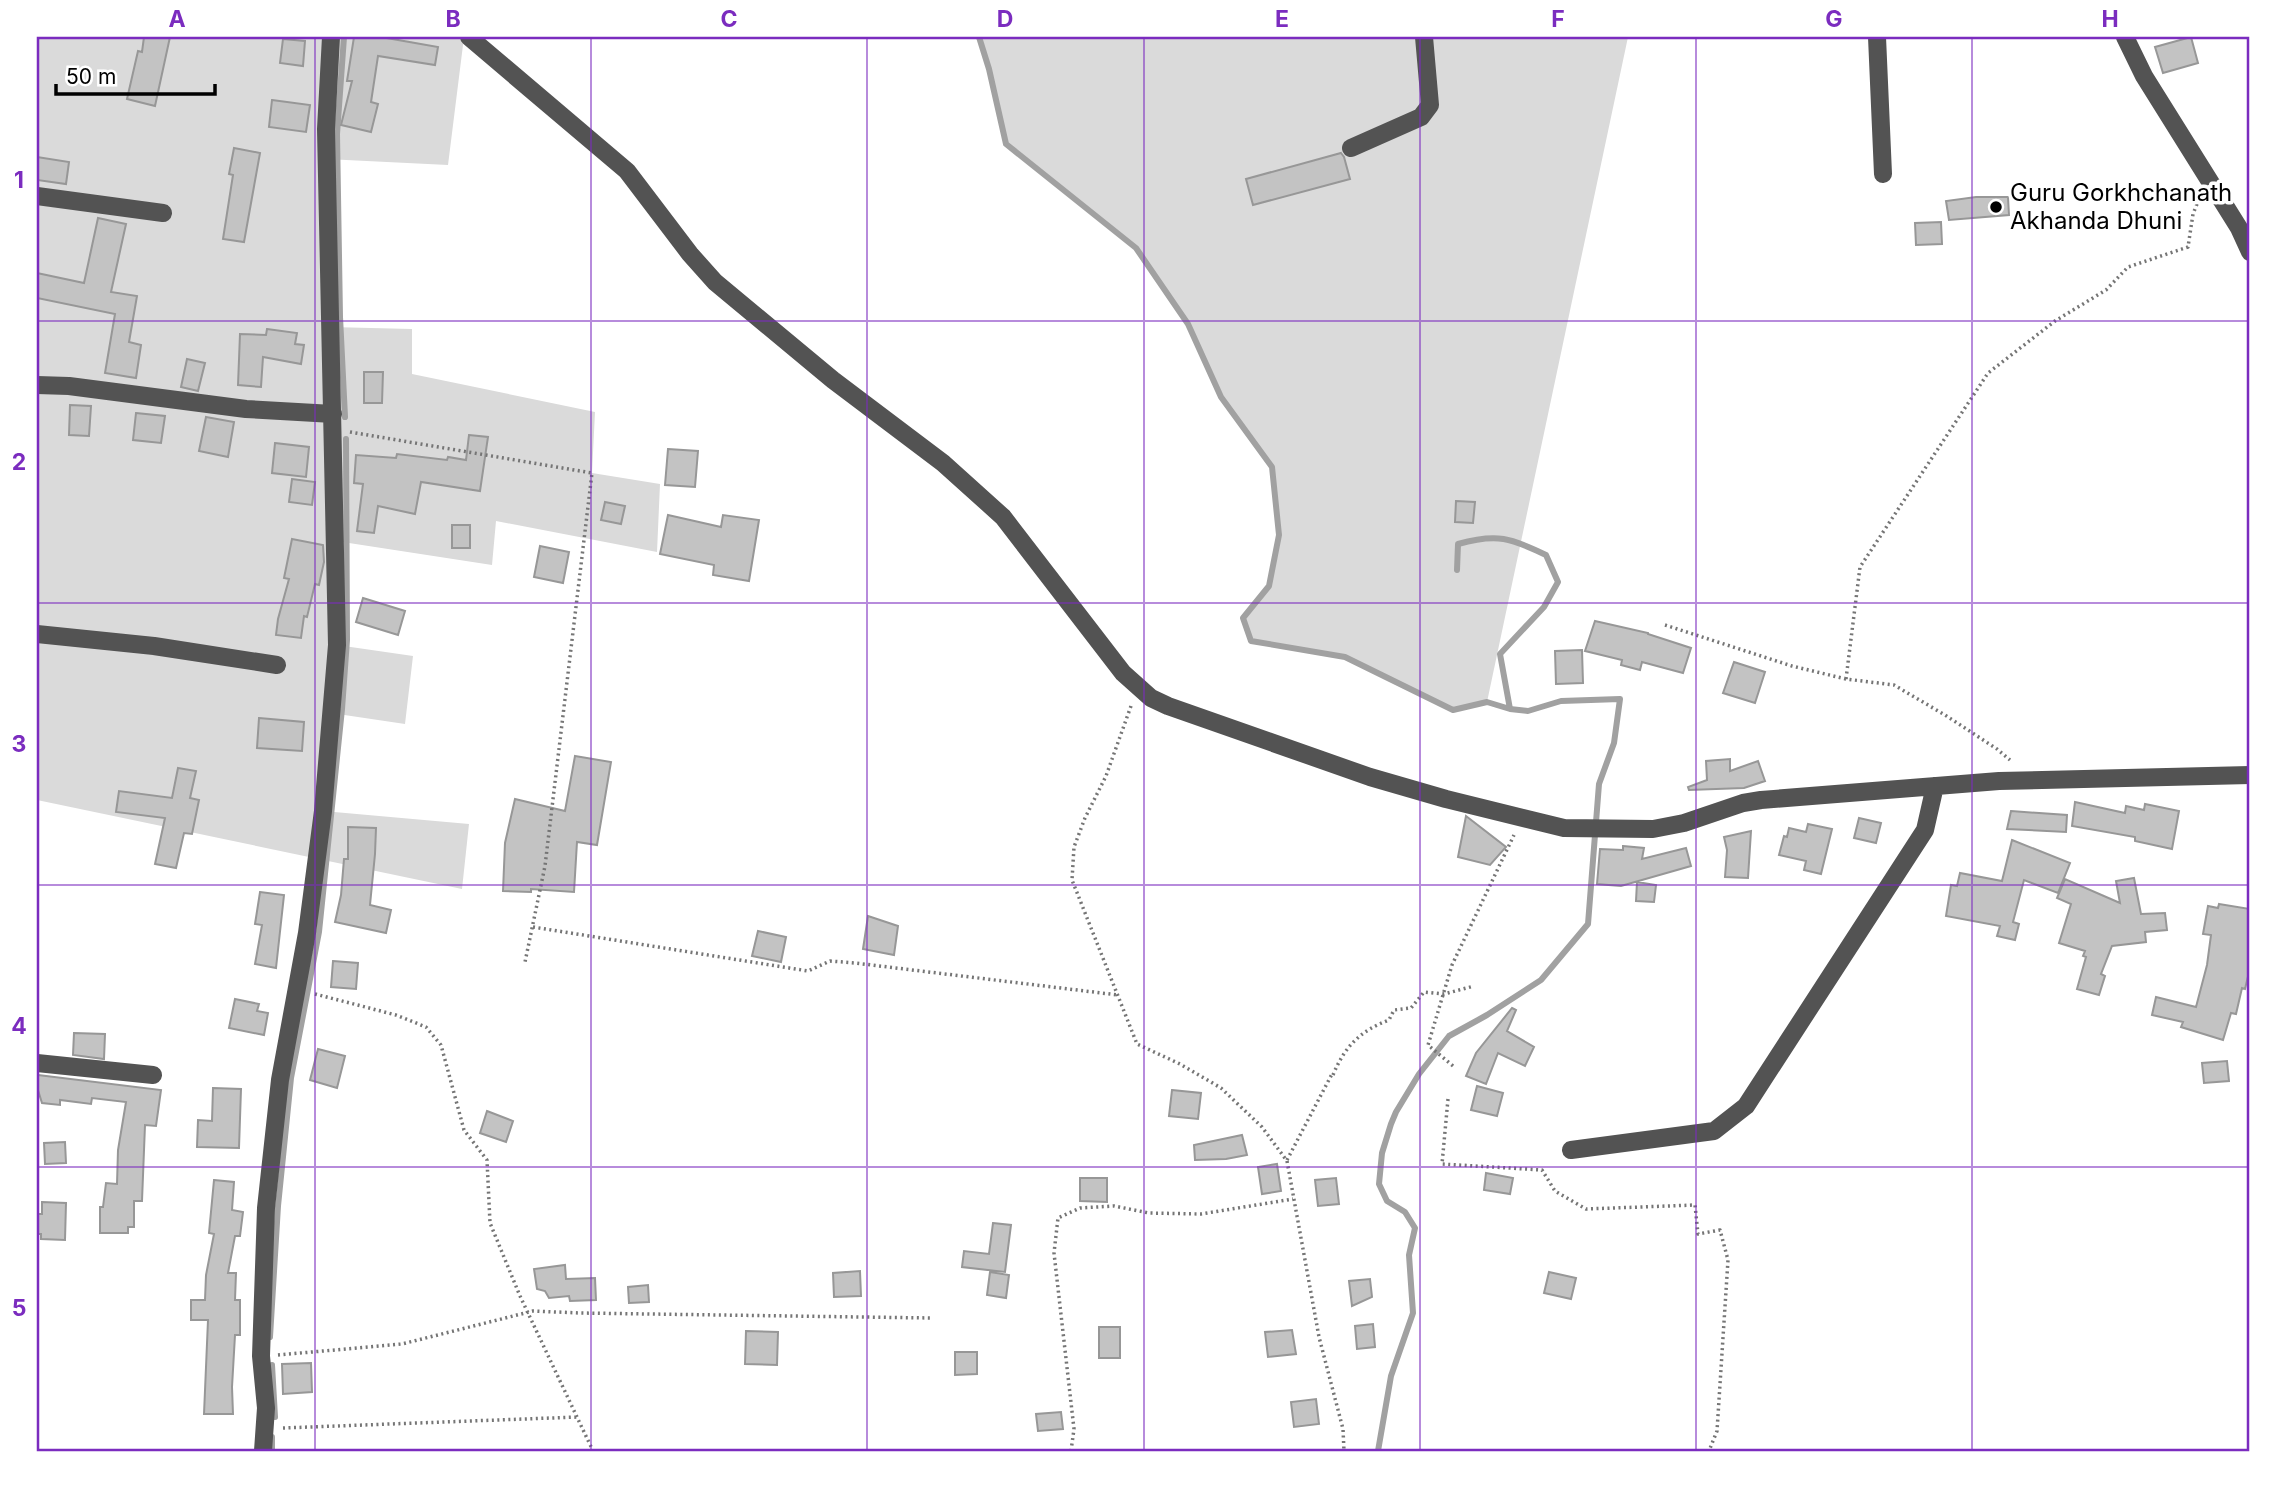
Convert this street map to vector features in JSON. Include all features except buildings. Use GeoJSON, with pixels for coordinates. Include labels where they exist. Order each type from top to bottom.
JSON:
{"type":"FeatureCollection","features":[{"type":"Feature","properties":{"kind":"street"},"geometry":{"type":"LineString","coordinates":[[263,1451],[265,1408],[261,1356],[266,1208],[280,1080],[307,933],[323,811],[337,645],[326,130],[331,37]]}},
{"type":"Feature","properties":{"kind":"street"},"geometry":{"type":"LineString","coordinates":[[468,37],[627,171],[690,254],[715,282],[832,380],[943,463],[1003,517],[1124,673],[1151,698],[1168,706],[1370,778],[1564,828],[1653,829],[1684,823],[1743,803],[1761,800],[1935,786],[2034,780],[2250,775]]}},
{"type":"Feature","properties":{"kind":"street"},"geometry":{"type":"LineString","coordinates":[[1351,148],[1421,117],[1430,105],[1424,37]]}},
{"type":"Feature","properties":{"kind":"street"},"geometry":{"type":"LineString","coordinates":[[1877,37],[1882,174]]}},
{"type":"Feature","properties":{"kind":"street"},"geometry":{"type":"LineString","coordinates":[[2126,37],[2144,76],[2239,228],[2250,252]]}},
{"type":"Feature","properties":{"kind":"street"},"geometry":{"type":"LineString","coordinates":[[37,196],[163,214]]}},
{"type":"Feature","properties":{"kind":"street"},"geometry":{"type":"LineString","coordinates":[[37,385],[69,386],[333,422]]}},
{"type":"Feature","properties":{"kind":"street"},"geometry":{"type":"LineString","coordinates":[[37,634],[154,646],[277,664]]}},
{"type":"Feature","properties":{"kind":"street"},"geometry":{"type":"LineString","coordinates":[[1570,1150],[1714,1131],[1746,1106],[1925,830],[1935,786]]}},
{"type":"Feature","properties":{"kind":"street"},"geometry":{"type":"LineString","coordinates":[[37,1063],[153,1075]]}},
{"type":"Feature","properties":{"kind":"path"},"geometry":{"type":"LineString","coordinates":[[1846,679],[1860,566],[1988,373],[2055,321],[2106,290],[2128,267],[2188,247],[2193,214],[2207,176]]}},
{"type":"Feature","properties":{"kind":"path"},"geometry":{"type":"LineString","coordinates":[[333,422],[592,473],[555,796],[545,866],[525,962]]}},
{"type":"Feature","properties":{"kind":"path"},"geometry":{"type":"LineString","coordinates":[[1665,625],[1791,666],[1846,679],[1894,685],[1997,749],[2034,780]]}},
{"type":"Feature","properties":{"kind":"path"},"geometry":{"type":"LineString","coordinates":[[1137,687],[1106,776],[1085,818],[1074,848],[1072,880],[1137,1044],[1180,1064],[1221,1088],[1262,1127],[1287,1161],[1319,1337],[1343,1429],[1344,1451]]}},
{"type":"Feature","properties":{"kind":"path"},"geometry":{"type":"LineString","coordinates":[[1453,1066],[1428,1045],[1452,965],[1502,856],[1519,826],[1529,820]]}},
{"type":"Feature","properties":{"kind":"path"},"geometry":{"type":"LineString","coordinates":[[533,927],[808,971],[831,961],[1118,995]]}},
{"type":"Feature","properties":{"kind":"path"},"geometry":{"type":"LineString","coordinates":[[1287,1161],[1349,1046],[1369,1028],[1389,1020],[1394,1010],[1412,1008],[1424,992],[1444,994],[1474,986]]}},
{"type":"Feature","properties":{"kind":"path"},"geometry":{"type":"LineString","coordinates":[[317,995],[396,1015],[426,1027],[440,1045],[464,1130],[487,1160],[490,1223],[593,1451]]}},
{"type":"Feature","properties":{"kind":"path"},"geometry":{"type":"LineString","coordinates":[[1333,1075],[1337,1066]]}},
{"type":"Feature","properties":{"kind":"path"},"geometry":{"type":"LineString","coordinates":[[1448,1099],[1442,1164],[1542,1170],[1555,1191],[1586,1209],[1695,1205],[1698,1234],[1720,1230],[1728,1260],[1717,1431],[1709,1451]]}},
{"type":"Feature","properties":{"kind":"path"},"geometry":{"type":"LineString","coordinates":[[1071,1451],[1074,1429],[1054,1253],[1058,1218],[1080,1209],[1114,1206],[1149,1213],[1201,1214],[1293,1199]]}},
{"type":"Feature","properties":{"kind":"path"},"geometry":{"type":"LineString","coordinates":[[261,1356],[402,1344],[542,1310],[932,1318]]}},
{"type":"Feature","properties":{"kind":"path"},"geometry":{"type":"LineString","coordinates":[[265,1428],[578,1418]]}},
{"type":"Feature","properties":{"kind":"shaded area"},"geometry":{"type":"Polygon","coordinates":[[[37,37],[464,37],[448,165],[326,159],[330,327],[412,329],[412,374],[595,412],[592,473],[660,484],[657,552],[496,521],[492,565],[336,541],[337,645],[413,656],[405,724],[331,713],[323,811],[469,824],[462,889],[37,800],[37,37]]]}},
{"type":"Feature","properties":{"kind":"shaded area"},"geometry":{"type":"Polygon","coordinates":[[[979,37],[1628,37],[1487,702],[1453,710],[1345,657],[1251,641],[1243,618],[1269,586],[1279,535],[1272,467],[1221,397],[1188,324],[1136,248],[1006,144],[979,37]]]}},
{"type":"Feature","properties":{"kind":"waterway"},"geometry":{"type":"LineString","coordinates":[[344,37],[337,134],[340,317],[345,417]]}},
{"type":"Feature","properties":{"kind":"waterway"},"geometry":{"type":"LineString","coordinates":[[979,37],[1006,144],[1136,248],[1188,324],[1221,397],[1272,467],[1279,535],[1269,586],[1243,618],[1251,641],[1345,657],[1453,710],[1487,702],[1510,709]]}},
{"type":"Feature","properties":{"kind":"waterway"},"geometry":{"type":"LineString","coordinates":[[270,1337],[278,1206],[291,1078],[319,932],[342,709],[347,640],[346,439]]}},
{"type":"Feature","properties":{"kind":"waterway"},"geometry":{"type":"LineString","coordinates":[[1378,1451],[1391,1376],[1413,1313],[1409,1255],[1415,1228],[1405,1212],[1387,1201],[1379,1184],[1382,1153],[1391,1124],[1419,1074],[1449,1036],[1541,980],[1588,924],[1599,784],[1614,743],[1620,699],[1561,701],[1528,711],[1510,709],[1500,654],[1544,607],[1558,582],[1546,555],[1504,539],[1483,539],[1458,544],[1457,570]]}},
{"type":"Feature","properties":{"kind":"waterway"},"geometry":{"type":"LineString","coordinates":[[272,1365],[275,1417]]}},
{"type":"Feature","properties":{"kind":"waterway"},"geometry":{"type":"LineString","coordinates":[[272,1437],[272,1451]]}},
{"type":"Feature","properties":{"kind":"place","name":"Guru Gorkhchanath Akhanda Dhuni"},"geometry":{"type":"Point","coordinates":[1996,207]}}]}
